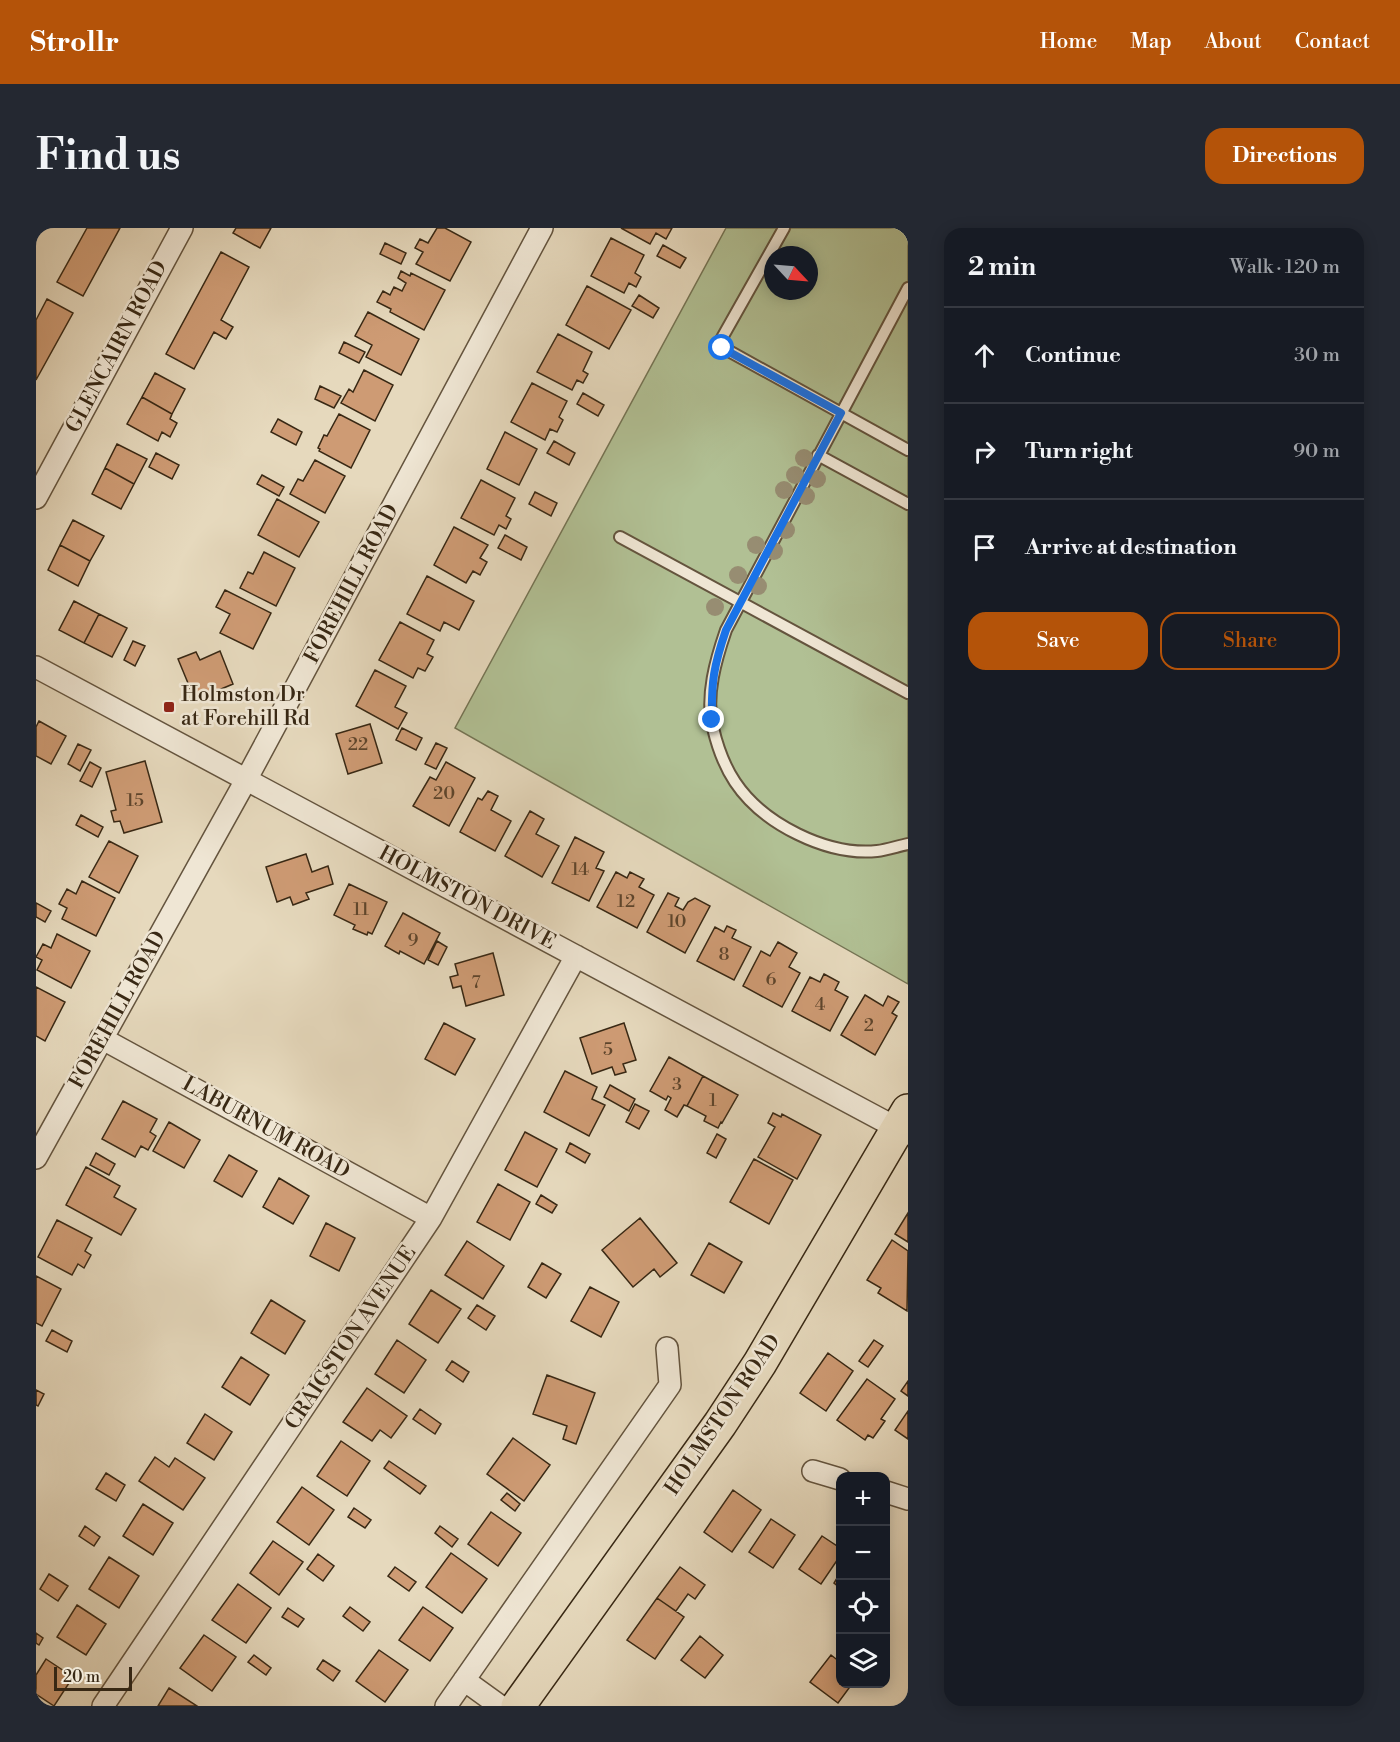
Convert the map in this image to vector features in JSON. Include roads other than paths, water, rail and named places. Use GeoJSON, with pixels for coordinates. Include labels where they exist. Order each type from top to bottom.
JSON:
{"type":"FeatureCollection","features":[{"type":"Feature","properties":{"kind":"main road","name":"HOLMSTON ROAD"},"geometry":{"type":"LineString","coordinates":[[518,1706],[720,1424],[760,1363],[905,1124]]}},
{"type":"Feature","properties":{"kind":"street","name":"GLENCAIRN ROAD"},"geometry":{"type":"LineString","coordinates":[[36,498],[182,228]]}},
{"type":"Feature","properties":{"kind":"street","name":"FOREHILL ROAD"},"geometry":{"type":"LineString","coordinates":[[36,1158],[246,780],[542,228]]}},
{"type":"Feature","properties":{"kind":"street","name":"HOLMSTON DRIVE"},"geometry":{"type":"LineString","coordinates":[[36,667],[576,956],[905,1124]]}},
{"type":"Feature","properties":{"kind":"street","name":"CRAIGSTON AVENUE"},"geometry":{"type":"LineString","coordinates":[[103,1706],[431,1218],[576,956]]}},
{"type":"Feature","properties":{"kind":"street","name":"LABURNUM ROAD"},"geometry":{"type":"LineString","coordinates":[[101,1038],[431,1218]]}},
{"type":"Feature","properties":{"kind":"street"},"geometry":{"type":"LineString","coordinates":[[446,1706],[670,1385],[668,1348]]}},
{"type":"Feature","properties":{"kind":"street"},"geometry":{"type":"LineString","coordinates":[[813,1471],[836,1478]]}},
{"type":"Feature","properties":{"kind":"street"},"geometry":{"type":"LineString","coordinates":[[890,1494],[908,1499]]}},
{"type":"Feature","properties":{"kind":"street"},"geometry":{"type":"LineString","coordinates":[[464,1680],[500,1706]]}},
{"type":"Feature","properties":{"kind":"lane"},"geometry":{"type":"LineString","coordinates":[[784,228],[718,345],[908,450]]}},
{"type":"Feature","properties":{"kind":"lane"},"geometry":{"type":"LineString","coordinates":[[908,288],[726,630],[715,663],[711,690],[712,726],[719,747],[735,782],[759,809],[814,843],[842,849],[877,851],[908,844]]}},
{"type":"Feature","properties":{"kind":"lane"},"geometry":{"type":"LineString","coordinates":[[818,455],[908,504]]}},
{"type":"Feature","properties":{"kind":"lane"},"geometry":{"type":"LineString","coordinates":[[620,537],[908,693]]}},
{"type":"Feature","properties":{"kind":"place","name":"Holmston Dr at Forehill Rd"},"geometry":{"type":"Point","coordinates":[169,707]}}]}
